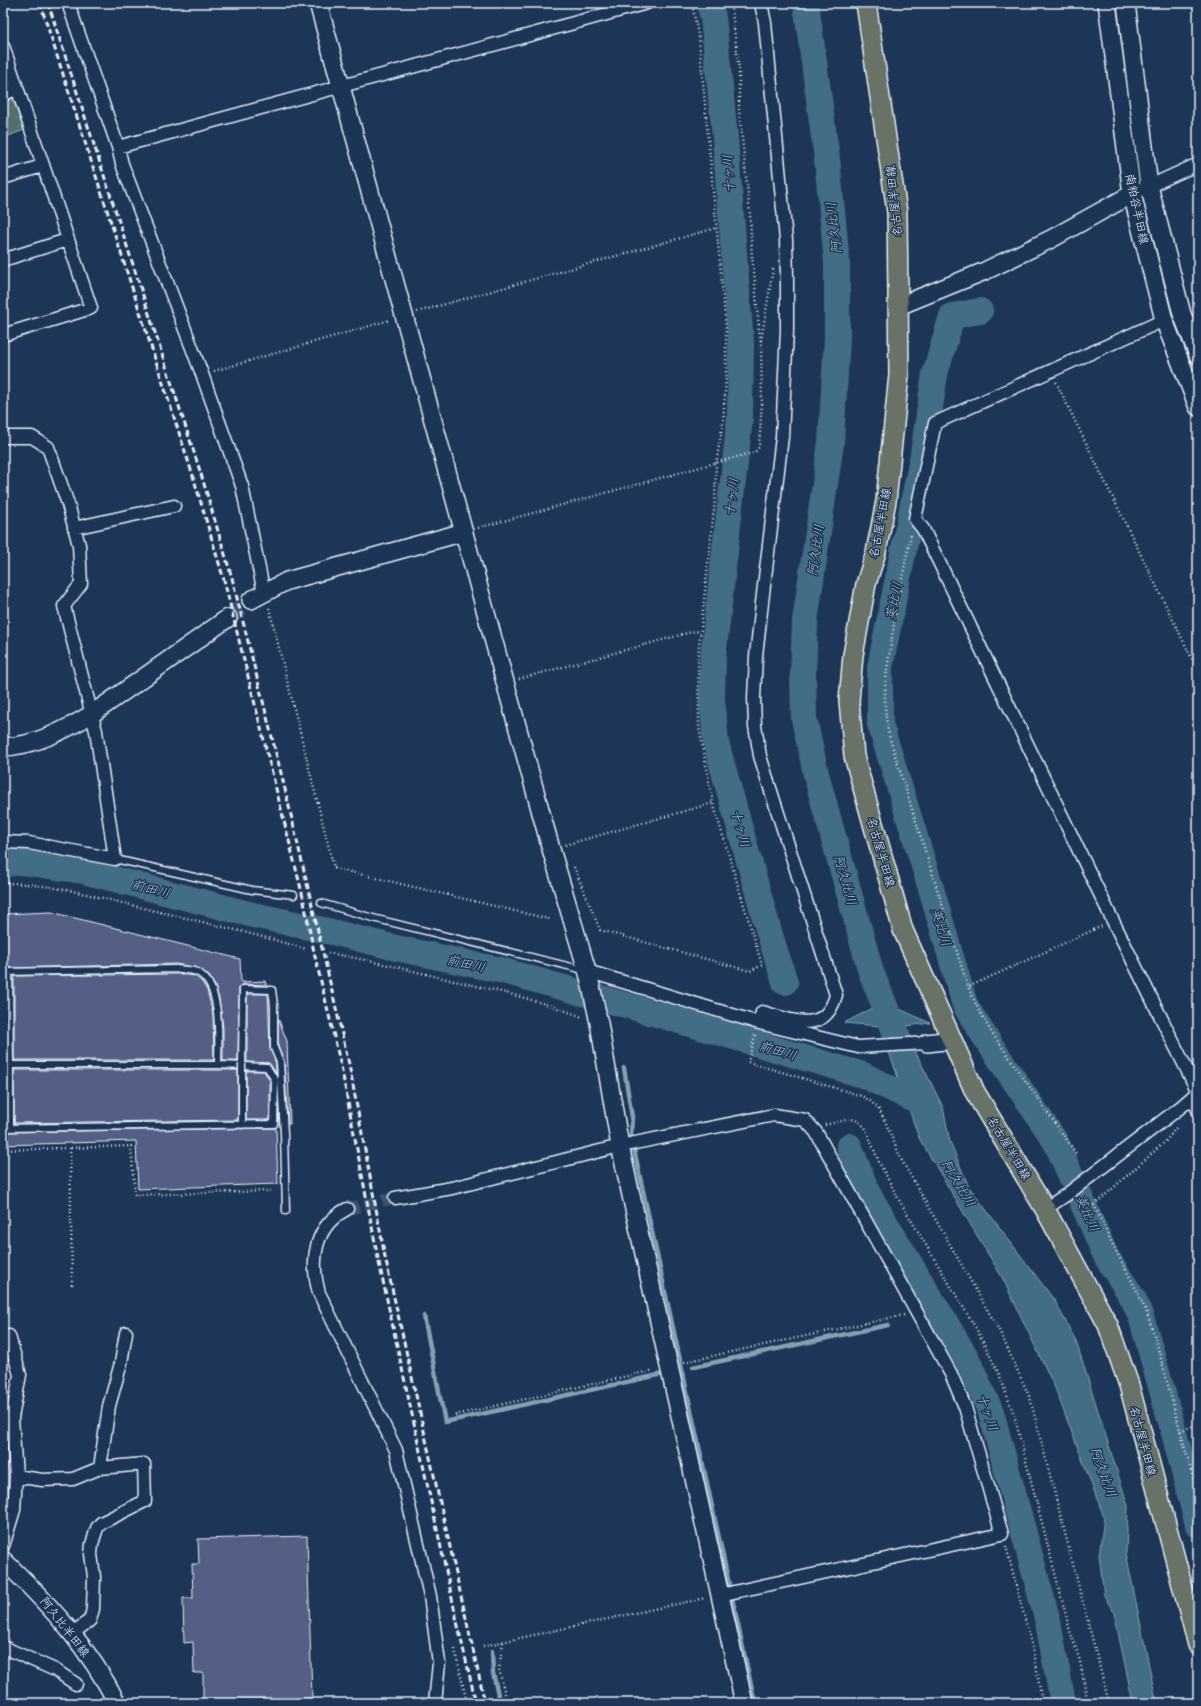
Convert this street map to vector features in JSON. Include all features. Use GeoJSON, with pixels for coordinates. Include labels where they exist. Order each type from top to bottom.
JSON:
{"type":"FeatureCollection","features":[{"type":"Feature","properties":{"kind":"main road","name":"名古屋半田線"},"geometry":{"type":"LineString","coordinates":[[866,3],[897,212],[899,375],[886,501],[876,552],[866,584],[853,655],[849,701],[854,756],[903,930],[975,1092],[1045,1209],[1108,1325],[1128,1385],[1198,1645]]}},
{"type":"Feature","properties":{"kind":"street"},"geometry":{"type":"LineString","coordinates":[[68,3],[118,147],[122,164],[202,374],[242,486],[258,596],[287,581],[322,570],[464,532]]}},
{"type":"Feature","properties":{"kind":"street"},"geometry":{"type":"LineString","coordinates":[[318,3],[551,849],[588,974],[598,1019],[620,1146],[744,1703]]}},
{"type":"Feature","properties":{"kind":"street"},"geometry":{"type":"LineString","coordinates":[[118,147],[647,3]]}},
{"type":"Feature","properties":{"kind":"street"},"geometry":{"type":"LineString","coordinates":[[759,1023],[762,1012],[806,1023],[817,1022],[831,1009],[836,995],[760,756],[755,726],[754,698],[756,656],[782,436],[787,323],[786,240],[765,23],[761,3]]}},
{"type":"Feature","properties":{"kind":"street","name":"南粕谷半田線"},"geometry":{"type":"LineString","coordinates":[[1108,3],[1132,194],[1164,320],[1198,407]]}},
{"type":"Feature","properties":{"kind":"street","name":"南粕谷半田線"},"geometry":{"type":"LineString","coordinates":[[1126,3],[1149,186],[1182,314],[1198,355]]}},
{"type":"Feature","properties":{"kind":"street"},"geometry":{"type":"LineString","coordinates":[[3,46],[42,166],[91,308],[3,335]]}},
{"type":"Feature","properties":{"kind":"street"},"geometry":{"type":"LineString","coordinates":[[3,94],[17,88]]}},
{"type":"Feature","properties":{"kind":"street"},"geometry":{"type":"LineString","coordinates":[[899,306],[985,271],[1051,239],[1132,194],[1198,164]]}},
{"type":"Feature","properties":{"kind":"street"},"geometry":{"type":"LineString","coordinates":[[3,178],[42,166]]}},
{"type":"Feature","properties":{"kind":"street"},"geometry":{"type":"LineString","coordinates":[[3,260],[67,240]]}},
{"type":"Feature","properties":{"kind":"street"},"geometry":{"type":"LineString","coordinates":[[1164,320],[935,423],[915,519],[927,536],[1196,1093],[1198,1110]]}},
{"type":"Feature","properties":{"kind":"street"},"geometry":{"type":"LineString","coordinates":[[3,437],[32,438],[48,446],[68,504],[79,545],[81,584],[64,606],[92,714],[115,859],[29,843],[3,842]]}},
{"type":"Feature","properties":{"kind":"street"},"geometry":{"type":"LineString","coordinates":[[74,528],[174,506]]}},
{"type":"Feature","properties":{"kind":"street"},"geometry":{"type":"LineString","coordinates":[[3,747],[37,741],[69,728],[92,714],[228,618]]}},
{"type":"Feature","properties":{"kind":"street"},"geometry":{"type":"LineString","coordinates":[[588,974],[759,1023],[858,1047],[952,1040]]}},
{"type":"Feature","properties":{"kind":"street"},"geometry":{"type":"LineString","coordinates":[[1045,1209],[1066,1196],[1182,1106],[1196,1093]]}},
{"type":"Feature","properties":{"kind":"street"},"geometry":{"type":"LineString","coordinates":[[395,1198],[452,1188],[620,1146],[774,1115],[805,1120],[813,1128],[950,1374],[965,1407],[1002,1534],[720,1595]]}},
{"type":"Feature","properties":{"kind":"street"},"geometry":{"type":"LineString","coordinates":[[347,1209],[339,1213],[331,1221],[320,1240],[315,1253],[316,1281],[319,1293],[396,1450],[430,1596],[439,1663],[435,1703]]}},
{"type":"Feature","properties":{"kind":"street"},"geometry":{"type":"LineString","coordinates":[[100,1468],[109,1406],[121,1363],[126,1333]]}},
{"type":"Feature","properties":{"kind":"street"},"geometry":{"type":"LineString","coordinates":[[3,1337],[9,1336],[20,1375],[12,1418],[16,1476],[14,1510],[3,1546]]}},
{"type":"Feature","properties":{"kind":"street"},"geometry":{"type":"LineString","coordinates":[[16,1476],[42,1480],[73,1479],[100,1468],[144,1464],[145,1502],[101,1523],[97,1528],[92,1544],[91,1554],[94,1577],[93,1609],[90,1620],[73,1633]]}},
{"type":"Feature","properties":{"kind":"street","name":"阿久比半田線"},"geometry":{"type":"LineString","coordinates":[[3,1560],[42,1597],[73,1633],[106,1681],[117,1703]]}},
{"type":"Feature","properties":{"kind":"street"},"geometry":{"type":"LineString","coordinates":[[3,1647],[55,1670],[76,1684]]}},
{"type":"Feature","properties":{"kind":"lane"},"geometry":{"type":"LineString","coordinates":[[115,859],[252,890],[294,895]]}},
{"type":"Feature","properties":{"kind":"lane"},"geometry":{"type":"LineString","coordinates":[[321,903],[588,974]]}},
{"type":"Feature","properties":{"kind":"lane"},"geometry":{"type":"LineString","coordinates":[[10,1128],[6,1066],[6,972],[176,969],[197,972],[210,985],[217,1004],[218,1065]]}},
{"type":"Feature","properties":{"kind":"lane"},"geometry":{"type":"LineString","coordinates":[[242,1125],[243,989],[272,990],[274,1005],[274,1048],[280,1062],[284,1127],[286,1211]]}},
{"type":"Feature","properties":{"kind":"lane"},"geometry":{"type":"LineString","coordinates":[[3,1128],[274,1124],[275,1080],[266,1067],[218,1065],[6,1066]]}},
{"type":"Feature","properties":{"kind":"path"},"geometry":{"type":"LineString","coordinates":[[574,866],[600,930],[750,972],[762,965],[713,803],[698,727],[698,655],[715,500],[716,463],[723,423],[726,377],[726,329],[699,40],[692,3]]}},
{"type":"Feature","properties":{"kind":"path"},"geometry":{"type":"LineString","coordinates":[[464,532],[755,452],[759,446],[762,404],[761,342],[739,109],[739,70],[732,3]]}},
{"type":"Feature","properties":{"kind":"path"},"geometry":{"type":"LineString","coordinates":[[202,374],[716,228]]}},
{"type":"Feature","properties":{"kind":"path"},"geometry":{"type":"LineString","coordinates":[[761,342],[765,329],[767,300],[774,264]]}},
{"type":"Feature","properties":{"kind":"path"},"geometry":{"type":"LineString","coordinates":[[1051,371],[1198,671]]}},
{"type":"Feature","properties":{"kind":"path"},"geometry":{"type":"LineString","coordinates":[[915,519],[902,579],[886,674],[884,700],[885,720],[968,987],[978,1010],[990,1030],[1076,1153]]}},
{"type":"Feature","properties":{"kind":"path"},"geometry":{"type":"LineString","coordinates":[[258,596],[273,619],[334,868],[549,919]]}},
{"type":"Feature","properties":{"kind":"path"},"geometry":{"type":"LineString","coordinates":[[505,683],[695,631],[700,632]]}},
{"type":"Feature","properties":{"kind":"path"},"geometry":{"type":"LineString","coordinates":[[567,848],[566,844],[713,803]]}},
{"type":"Feature","properties":{"kind":"path"},"geometry":{"type":"LineString","coordinates":[[3,883],[25,883],[61,888],[256,934],[306,949]]}},
{"type":"Feature","properties":{"kind":"path"},"geometry":{"type":"LineString","coordinates":[[968,987],[1113,921]]}},
{"type":"Feature","properties":{"kind":"path"},"geometry":{"type":"LineString","coordinates":[[328,953],[361,959],[515,995],[598,1019]]}},
{"type":"Feature","properties":{"kind":"path"},"geometry":{"type":"LineString","coordinates":[[759,1023],[748,1062],[862,1096],[878,1108],[901,1159],[1000,1332],[1030,1398],[1109,1703]]}},
{"type":"Feature","properties":{"kind":"path"},"geometry":{"type":"LineString","coordinates":[[1182,1106],[1185,1118],[1166,1141],[1094,1205],[1147,1313],[1198,1496]]}},
{"type":"Feature","properties":{"kind":"path"},"geometry":{"type":"LineString","coordinates":[[813,1128],[850,1119],[856,1120],[865,1127],[879,1162],[899,1200],[977,1330],[1000,1374],[1014,1415],[1070,1631],[1080,1662],[1088,1703]]}},
{"type":"Feature","properties":{"kind":"path"},"geometry":{"type":"LineString","coordinates":[[3,1150],[131,1146],[136,1195],[271,1191]]}},
{"type":"Feature","properties":{"kind":"path"},"geometry":{"type":"LineString","coordinates":[[70,1148],[72,1287]]}},
{"type":"Feature","properties":{"kind":"path"},"geometry":{"type":"LineString","coordinates":[[1180,1431],[1198,1424]]}},
{"type":"Feature","properties":{"kind":"path"},"geometry":{"type":"LineString","coordinates":[[1002,1534],[1035,1658],[1042,1703]]}},
{"type":"Feature","properties":{"kind":"path"},"geometry":{"type":"LineString","coordinates":[[483,1646],[720,1595]]}},
{"type":"Feature","properties":{"kind":"path"},"geometry":{"type":"LineString","coordinates":[[503,1642],[499,1669],[507,1703]]}},
{"type":"Feature","properties":{"kind":"path"},"geometry":{"type":"LineString","coordinates":[[455,1649],[467,1703]]}},
{"type":"Feature","properties":{"kind":"green space"},"geometry":{"type":"Polygon","coordinates":[[[10,99],[14,102],[24,130],[3,138],[3,105],[10,99]]]}},
{"type":"Feature","properties":{"kind":"water"},"geometry":{"type":"Polygon","coordinates":[[[895,1007],[930,1023],[907,1026],[913,1047],[943,1107],[950,1142],[969,1187],[1055,1301],[1076,1341],[1128,1506],[1126,1553],[1155,1695],[1159,1703],[1133,1703],[1114,1613],[1104,1595],[1099,1556],[1104,1517],[1055,1388],[1003,1279],[919,1138],[880,1026],[844,1023],[871,1009],[895,1007]]]}},
{"type":"Feature","properties":{"kind":"building"},"geometry":{"type":"Polygon","coordinates":[[[51,912],[240,959],[241,982],[265,981],[266,985],[243,984],[239,987],[238,1061],[223,1061],[223,1028],[219,999],[215,986],[209,976],[198,968],[176,964],[3,968],[3,914],[51,912]]]}},
{"type":"Feature","properties":{"kind":"building"},"geometry":{"type":"Polygon","coordinates":[[[178,974],[195,976],[202,982],[207,990],[213,1015],[214,1060],[14,1060],[14,976],[178,974]]]}},
{"type":"Feature","properties":{"kind":"building"},"geometry":{"type":"Polygon","coordinates":[[[3,976],[5,976],[5,1061],[3,1061],[3,976]]]}},
{"type":"Feature","properties":{"kind":"building"},"geometry":{"type":"Polygon","coordinates":[[[247,994],[268,994],[270,1048],[276,1063],[276,1073],[269,1063],[247,1062],[247,994]]]}},
{"type":"Feature","properties":{"kind":"building"},"geometry":{"type":"Polygon","coordinates":[[[278,1018],[287,1041],[290,1124],[288,1124],[284,1061],[278,1047],[278,1018]]]}},
{"type":"Feature","properties":{"kind":"building"},"geometry":{"type":"Polygon","coordinates":[[[3,1070],[6,1070],[6,1123],[3,1124],[3,1070]]]}},
{"type":"Feature","properties":{"kind":"building"},"geometry":{"type":"Polygon","coordinates":[[[14,1070],[238,1070],[238,1120],[14,1123],[14,1070]]]}},
{"type":"Feature","properties":{"kind":"building"},"geometry":{"type":"Polygon","coordinates":[[[246,1071],[264,1071],[270,1081],[270,1120],[246,1120],[246,1071]]]}},
{"type":"Feature","properties":{"kind":"building"},"geometry":{"type":"Polygon","coordinates":[[[276,1128],[278,1184],[138,1189],[136,1141],[3,1145],[3,1132],[276,1128]]]}},
{"type":"Feature","properties":{"kind":"building"},"geometry":{"type":"Polygon","coordinates":[[[307,1536],[312,1698],[203,1701],[203,1673],[194,1673],[193,1642],[184,1643],[183,1598],[193,1598],[192,1564],[199,1564],[198,1539],[307,1536]]]}},
{"type":"Feature","properties":{"kind":"waterway","name":"十ヶ川"},"geometry":{"type":"LineString","coordinates":[[709,3],[713,17],[725,137],[741,344],[740,418],[713,657],[712,699],[716,743],[769,932],[785,982]]}},
{"type":"Feature","properties":{"kind":"waterway","name":"阿久比川"},"geometry":{"type":"LineString","coordinates":[[806,3],[827,159],[837,263],[837,337],[831,443],[805,621],[803,673],[804,719],[817,778],[871,972],[899,1041]]}},
{"type":"Feature","properties":{"kind":"waterway","name":"英比川"},"geometry":{"type":"LineString","coordinates":[[980,311],[952,316],[935,374],[923,454],[880,667],[880,724],[930,885],[965,1005],[1056,1142],[1106,1256],[1134,1300],[1142,1320],[1198,1525]]}},
{"type":"Feature","properties":{"kind":"waterway","name":"前田川"},"geometry":{"type":"LineString","coordinates":[[3,864],[22,862],[83,871],[253,915],[500,970],[636,1008],[863,1075],[919,1102]]}},
{"type":"Feature","properties":{"kind":"waterway"},"geometry":{"type":"LineString","coordinates":[[624,1068],[632,1117],[631,1136],[755,1703]]}},
{"type":"Feature","properties":{"kind":"waterway","name":"十ヶ川"},"geometry":{"type":"LineString","coordinates":[[849,1146],[868,1194],[967,1359],[991,1412],[1048,1622],[1063,1703]]}},
{"type":"Feature","properties":{"kind":"waterway"},"geometry":{"type":"LineString","coordinates":[[424,1316],[445,1422],[663,1374]]}},
{"type":"Feature","properties":{"kind":"waterway"},"geometry":{"type":"LineString","coordinates":[[693,1367],[888,1325]]}},
{"type":"Feature","properties":{"kind":"waterway"},"geometry":{"type":"LineString","coordinates":[[492,1651],[493,1673],[500,1703]]}},
{"type":"Feature","properties":{"kind":"tunnel"},"geometry":{"type":"LineString","coordinates":[[228,618],[251,600]]}},
{"type":"Feature","properties":{"kind":"tunnel"},"geometry":{"type":"LineString","coordinates":[[347,1209],[395,1198]]}},
{"type":"Feature","properties":{"kind":"railway"},"geometry":{"type":"LineString","coordinates":[[40,3],[193,476],[224,580],[303,897],[314,952],[341,1066],[378,1258],[476,1703]]}},
{"type":"Feature","properties":{"kind":"railway"},"geometry":{"type":"LineString","coordinates":[[48,3],[201,474],[232,578],[284,785],[349,1064],[385,1257],[485,1703]]}}]}
